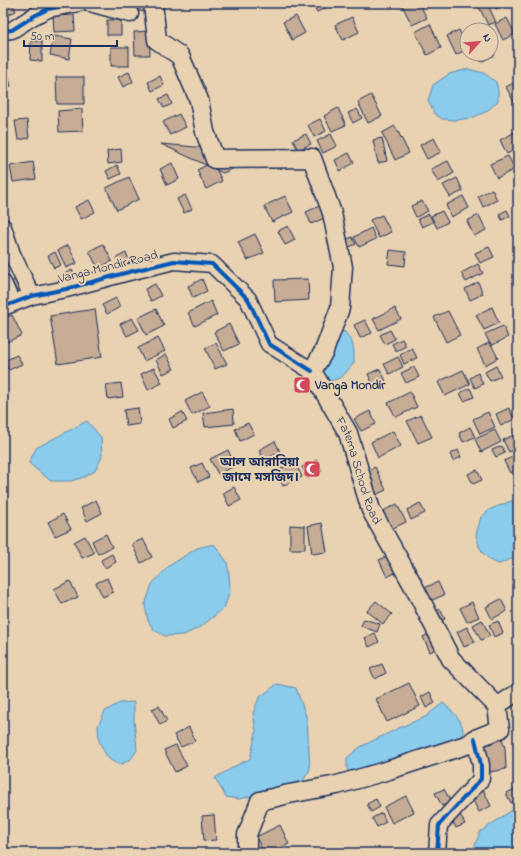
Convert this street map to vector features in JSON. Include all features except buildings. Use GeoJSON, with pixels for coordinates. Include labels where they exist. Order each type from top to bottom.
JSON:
{"type":"FeatureCollection","features":[{"type":"Feature","properties":{"kind":"main road"},"geometry":{"type":"LineString","coordinates":[[153,3],[157,40],[180,56],[198,100],[215,159],[312,158],[332,213],[343,267],[340,308],[324,351],[312,371]]}},
{"type":"Feature","properties":{"kind":"main road","name":"Fatema School Road"},"geometry":{"type":"LineString","coordinates":[[312,371],[348,433],[371,510],[413,585],[451,659],[496,706]]}},
{"type":"Feature","properties":{"kind":"main road"},"geometry":{"type":"LineString","coordinates":[[247,853],[247,835],[260,801],[337,785],[469,744],[475,739],[500,729],[496,706]]}},
{"type":"Feature","properties":{"kind":"street"},"geometry":{"type":"LineString","coordinates":[[3,31],[12,30],[48,9],[79,3]]}},
{"type":"Feature","properties":{"kind":"street"},"geometry":{"type":"LineString","coordinates":[[90,3],[130,14]]}},
{"type":"Feature","properties":{"kind":"street"},"geometry":{"type":"LineString","coordinates":[[3,227],[12,254],[32,296]]}},
{"type":"Feature","properties":{"kind":"street","name":"Vanga Mondir Road"},"geometry":{"type":"LineString","coordinates":[[7,305],[32,296],[66,289],[174,261],[212,264],[248,299],[269,344],[312,371]]}},
{"type":"Feature","properties":{"kind":"street"},"geometry":{"type":"LineString","coordinates":[[3,284],[7,305]]}},
{"type":"Feature","properties":{"kind":"street"},"geometry":{"type":"LineString","coordinates":[[496,706],[518,692]]}},
{"type":"Feature","properties":{"kind":"street"},"geometry":{"type":"LineString","coordinates":[[437,853],[439,825],[481,779],[481,765],[475,739]]}},
{"type":"Feature","properties":{"kind":"water"},"geometry":{"type":"Polygon","coordinates":[[[468,69],[484,73],[496,82],[498,101],[487,111],[472,118],[456,120],[442,119],[435,114],[428,101],[433,85],[449,74],[468,69]]]}},
{"type":"Feature","properties":{"kind":"water"},"geometry":{"type":"Polygon","coordinates":[[[339,330],[345,332],[352,342],[354,363],[342,377],[328,382],[311,356],[314,347],[320,338],[339,330]]]}},
{"type":"Feature","properties":{"kind":"water"},"geometry":{"type":"Polygon","coordinates":[[[87,421],[101,437],[102,457],[95,471],[84,477],[71,481],[51,481],[29,463],[36,448],[87,421]]]}},
{"type":"Feature","properties":{"kind":"water"},"geometry":{"type":"Polygon","coordinates":[[[511,501],[518,502],[518,556],[499,564],[491,561],[483,553],[476,535],[481,517],[491,509],[511,501]]]}},
{"type":"Feature","properties":{"kind":"water"},"geometry":{"type":"Polygon","coordinates":[[[214,544],[227,562],[229,573],[230,591],[224,608],[202,626],[184,635],[165,636],[154,630],[148,621],[145,605],[152,584],[169,566],[197,548],[214,544]]]}},
{"type":"Feature","properties":{"kind":"water"},"geometry":{"type":"Polygon","coordinates":[[[277,684],[296,688],[307,719],[310,769],[303,781],[289,790],[239,799],[226,797],[215,778],[250,759],[256,732],[253,713],[259,698],[277,684]]]}},
{"type":"Feature","properties":{"kind":"water"},"geometry":{"type":"Polygon","coordinates":[[[134,702],[137,750],[131,759],[120,765],[110,760],[106,755],[99,741],[98,726],[105,711],[120,703],[134,702]]]}},
{"type":"Feature","properties":{"kind":"water"},"geometry":{"type":"Polygon","coordinates":[[[443,703],[461,723],[463,732],[461,738],[351,774],[347,769],[347,758],[360,747],[425,717],[443,703]]]}},
{"type":"Feature","properties":{"kind":"water"},"geometry":{"type":"Polygon","coordinates":[[[518,806],[518,853],[472,853],[480,832],[518,806]]]}},
{"type":"Feature","properties":{"kind":"cycle path"},"geometry":{"type":"LineString","coordinates":[[3,31],[12,30],[48,9],[79,3]]}},
{"type":"Feature","properties":{"kind":"cycle path"},"geometry":{"type":"LineString","coordinates":[[3,307],[32,296],[66,289],[174,261],[212,264],[248,299],[269,344],[312,371]]}},
{"type":"Feature","properties":{"kind":"cycle path"},"geometry":{"type":"LineString","coordinates":[[437,853],[439,825],[481,779],[481,765],[475,739]]}},
{"type":"Feature","properties":{"kind":"place","name":"Vanga Mondir"},"geometry":{"type":"Point","coordinates":[302,385]}},
{"type":"Feature","properties":{"kind":"place","name":"আল আরাবিয়া জামে মসজিদ।"},"geometry":{"type":"Point","coordinates":[312,469]}}]}
